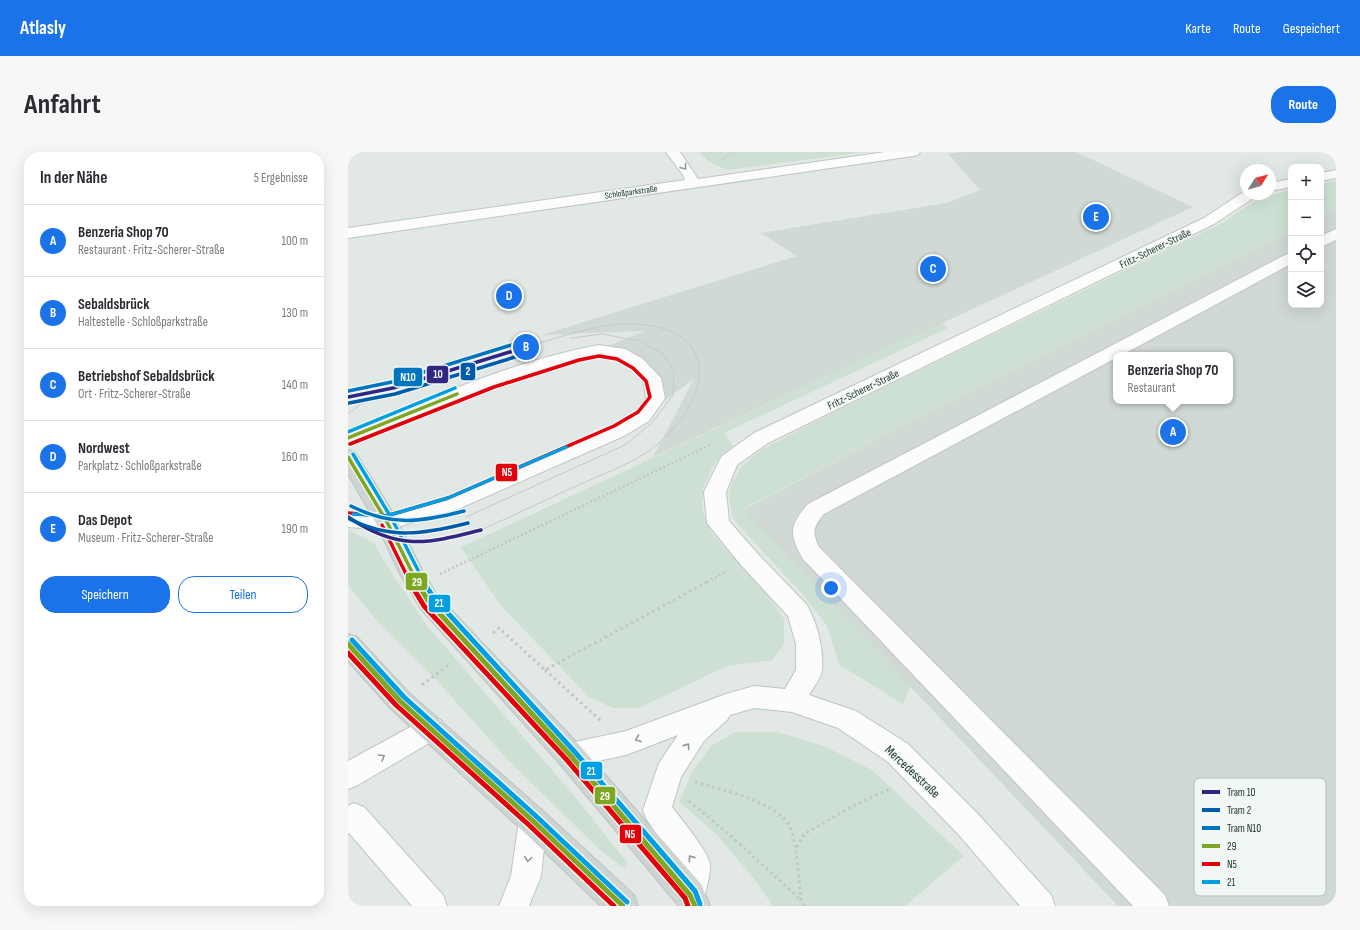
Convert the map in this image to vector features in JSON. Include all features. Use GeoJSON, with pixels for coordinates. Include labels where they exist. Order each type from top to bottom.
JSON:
{"type":"FeatureCollection","features":[{"type":"Feature","properties":{"kind":"main road"},"geometry":{"type":"LineString","coordinates":[[348,457],[387,522],[412,574],[430,602],[570,755],[692,901]]}},
{"type":"Feature","properties":{"kind":"main road"},"geometry":{"type":"LineString","coordinates":[[348,644],[400,701],[432,728],[534,821],[623,906]]}},
{"type":"Feature","properties":{"kind":"street"},"geometry":{"type":"LineString","coordinates":[[673,152],[694,183]]}},
{"type":"Feature","properties":{"kind":"street","name":"Schloßparkstraße"},"geometry":{"type":"LineString","coordinates":[[348,233],[913,152]]}},
{"type":"Feature","properties":{"kind":"street"},"geometry":{"type":"LineString","coordinates":[[1324,176],[1336,174]]}},
{"type":"Feature","properties":{"kind":"street"},"geometry":{"type":"LineString","coordinates":[[1276,186],[1288,184]]}},
{"type":"Feature","properties":{"kind":"street","name":"Fritz-Scherer-Straße"},"geometry":{"type":"LineString","coordinates":[[792,701],[809,671],[808,644],[798,612],[718,523],[715,492],[728,461],[761,438],[1209,221],[1240,200]]}},
{"type":"Feature","properties":{"kind":"street"},"geometry":{"type":"LineString","coordinates":[[1324,240],[1336,234]]}},
{"type":"Feature","properties":{"kind":"street"},"geometry":{"type":"LineString","coordinates":[[1113,352],[1288,260]]}},
{"type":"Feature","properties":{"kind":"street"},"geometry":{"type":"LineString","coordinates":[[348,438],[492,381],[578,354],[599,350],[619,353],[637,363],[652,378],[656,398],[642,416],[617,431],[450,504],[387,522],[348,519]]}},
{"type":"Feature","properties":{"kind":"street"},"geometry":{"type":"LineString","coordinates":[[1113,352],[816,509],[804,522],[802,537],[811,552],[1154,906]]}},
{"type":"Feature","properties":{"kind":"street","name":"Mercedesstraße"},"geometry":{"type":"LineString","coordinates":[[570,755],[626,744],[726,705],[754,697],[792,701],[847,719],[898,753],[968,824],[1040,906]]}},
{"type":"Feature","properties":{"kind":"street","name":"Mercedesstraße"},"geometry":{"type":"LineString","coordinates":[[692,901],[695,864],[657,810],[668,772],[696,733],[726,705]]}},
{"type":"Feature","properties":{"kind":"street"},"geometry":{"type":"LineString","coordinates":[[348,776],[432,728]]}},
{"type":"Feature","properties":{"kind":"street"},"geometry":{"type":"LineString","coordinates":[[348,820],[354,817],[432,906]]}},
{"type":"Feature","properties":{"kind":"street"},"geometry":{"type":"LineString","coordinates":[[514,906],[526,876],[534,821]]}},
{"type":"Feature","properties":{"kind":"path"},"geometry":{"type":"LineString","coordinates":[[419,584],[716,442]]}},
{"type":"Feature","properties":{"kind":"path"},"geometry":{"type":"LineString","coordinates":[[400,701],[499,628],[546,670],[749,559]]}},
{"type":"Feature","properties":{"kind":"path"},"geometry":{"type":"LineString","coordinates":[[804,906],[801,900],[796,849],[804,834],[857,804],[920,776]]}},
{"type":"Feature","properties":{"kind":"path"},"geometry":{"type":"LineString","coordinates":[[666,782],[732,837],[801,900]]}},
{"type":"Feature","properties":{"kind":"shaded area"},"geometry":{"type":"Polygon","coordinates":[[[963,152],[1076,152],[1193,207],[653,457],[694,379],[642,417],[656,398],[637,363],[599,350],[644,331],[542,335],[797,256],[761,233],[946,203],[980,190],[948,154],[963,152]]]}},
{"type":"Feature","properties":{"kind":"shaded area"},"geometry":{"type":"Polygon","coordinates":[[[1336,209],[1336,906],[1118,906],[743,510],[941,406],[1288,232],[1288,308],[1324,308],[1324,215],[1336,209]]]}},
{"type":"Feature","properties":{"kind":"green space"},"geometry":{"type":"Polygon","coordinates":[[[699,152],[865,152],[727,170],[708,161],[699,152]]]}},
{"type":"Feature","properties":{"kind":"green space"},"geometry":{"type":"Polygon","coordinates":[[[1336,181],[1336,209],[1324,215],[1324,200],[1324,183],[1336,181]]]}},
{"type":"Feature","properties":{"kind":"green space"},"geometry":{"type":"Polygon","coordinates":[[[1288,191],[1288,232],[941,406],[743,509],[911,686],[903,704],[843,667],[840,667],[827,626],[804,596],[732,517],[729,497],[732,482],[742,466],[761,450],[844,407],[1224,222],[1260,200],[1276,200],[1276,194],[1288,191]]]}},
{"type":"Feature","properties":{"kind":"green space"},"geometry":{"type":"Polygon","coordinates":[[[942,323],[948,328],[724,433],[733,446],[714,464],[703,488],[702,510],[710,531],[769,597],[784,619],[784,644],[772,660],[727,666],[639,708],[613,708],[589,697],[501,606],[460,546],[466,545],[942,323]]]}},
{"type":"Feature","properties":{"kind":"green space"},"geometry":{"type":"Polygon","coordinates":[[[348,530],[374,543],[384,561],[427,626],[576,798],[628,864],[624,868],[600,850],[508,760],[440,684],[377,621],[348,585],[348,530]]]}},
{"type":"Feature","properties":{"kind":"green space"},"geometry":{"type":"Polygon","coordinates":[[[735,732],[777,732],[824,746],[872,770],[964,856],[905,906],[773,906],[755,880],[717,835],[679,802],[692,772],[711,746],[735,732]]]}},
{"type":"Feature","properties":{"kind":"tram line"},"geometry":{"type":"LineString","coordinates":[[481,530],[623,466],[651,449],[677,424],[690,405],[698,385],[699,367],[694,351],[682,337],[662,328],[633,324],[608,325],[584,330],[536,344]]}},
{"type":"Feature","properties":{"kind":"tram line"},"geometry":{"type":"LineString","coordinates":[[466,517],[625,445],[652,423],[673,395],[674,371],[662,353],[640,341],[602,334],[571,338]]}},
{"type":"Feature","properties":{"kind":"tram line","name":"N10"},"geometry":{"type":"LineString","coordinates":[[348,391],[392,382],[524,341]]}},
{"type":"Feature","properties":{"kind":"tram line"},"geometry":{"type":"LineString","coordinates":[[526,347],[541,343]]}},
{"type":"Feature","properties":{"kind":"tram line","name":"10"},"geometry":{"type":"LineString","coordinates":[[348,397],[393,388],[526,347]]}},
{"type":"Feature","properties":{"kind":"tram line","name":"2"},"geometry":{"type":"LineString","coordinates":[[349,403],[395,394],[528,353]]}},
{"type":"Feature","properties":{"kind":"tram line"},"geometry":{"type":"LineString","coordinates":[[348,414],[361,404],[393,388]]}},
{"type":"Feature","properties":{"kind":"tram line","name":"N10"},"geometry":{"type":"LineString","coordinates":[[351,506],[365,513],[393,521],[421,520],[464,511]]}},
{"type":"Feature","properties":{"kind":"tram line","name":"10"},"geometry":{"type":"LineString","coordinates":[[348,517],[380,536],[412,542],[445,539],[481,530]]}},
{"type":"Feature","properties":{"kind":"tram line","name":"2"},"geometry":{"type":"LineString","coordinates":[[348,518],[362,526],[392,533],[407,534],[422,533],[468,523]]}},
{"type":"Feature","properties":{"kind":"transit line","name":"N5"},"geometry":{"type":"LineString","coordinates":[[348,513],[386,516],[448,498],[614,426],[638,412],[650,397],[646,381],[633,368],[617,359],[599,356],[579,360],[494,387],[350,444]]}},
{"type":"Feature","properties":{"kind":"transit line","name":"21"},"geometry":{"type":"LineString","coordinates":[[348,432],[455,388]]}},
{"type":"Feature","properties":{"kind":"transit line","name":"29"},"geometry":{"type":"LineString","coordinates":[[348,438],[457,394]]}},
{"type":"Feature","properties":{"kind":"transit line","name":"21"},"geometry":{"type":"LineString","coordinates":[[353,514],[386,516],[448,498],[566,447]]}},
{"type":"Feature","properties":{"kind":"transit line","name":"21"},"geometry":{"type":"LineString","coordinates":[[353,454],[392,519],[417,571],[434,598],[574,751],[695,891],[700,904]]}},
{"type":"Feature","properties":{"kind":"transit line","name":"29"},"geometry":{"type":"LineString","coordinates":[[348,457],[387,522],[412,574],[429,602],[570,755],[690,895],[695,906]]}},
{"type":"Feature","properties":{"kind":"transit line","name":"N5"},"geometry":{"type":"LineString","coordinates":[[382,525],[407,577],[424,606],[566,759],[685,898],[688,906]]}},
{"type":"Feature","properties":{"kind":"transit line","name":"21"},"geometry":{"type":"LineString","coordinates":[[352,640],[404,697],[537,817],[627,902]]}},
{"type":"Feature","properties":{"kind":"transit line","name":"29"},"geometry":{"type":"LineString","coordinates":[[348,644],[400,701],[533,821],[623,906]]}},
{"type":"Feature","properties":{"kind":"transit line","name":"N5"},"geometry":{"type":"LineString","coordinates":[[348,653],[396,705],[529,825],[614,906]]}},
{"type":"Feature","properties":{"kind":"place","name":"Das Depot"},"geometry":{"type":"Point","coordinates":[1096,217]}},
{"type":"Feature","properties":{"kind":"place","name":"Betriebshof Sebaldsbrück"},"geometry":{"type":"Point","coordinates":[933,269]}},
{"type":"Feature","properties":{"kind":"place","name":"Nordwest"},"geometry":{"type":"Point","coordinates":[509,296]}},
{"type":"Feature","properties":{"kind":"place","name":"Sebaldsbrück"},"geometry":{"type":"Point","coordinates":[526,347]}},
{"type":"Feature","properties":{"kind":"place","name":"Benzeria Shop 70"},"geometry":{"type":"Point","coordinates":[1173,432]}}]}
